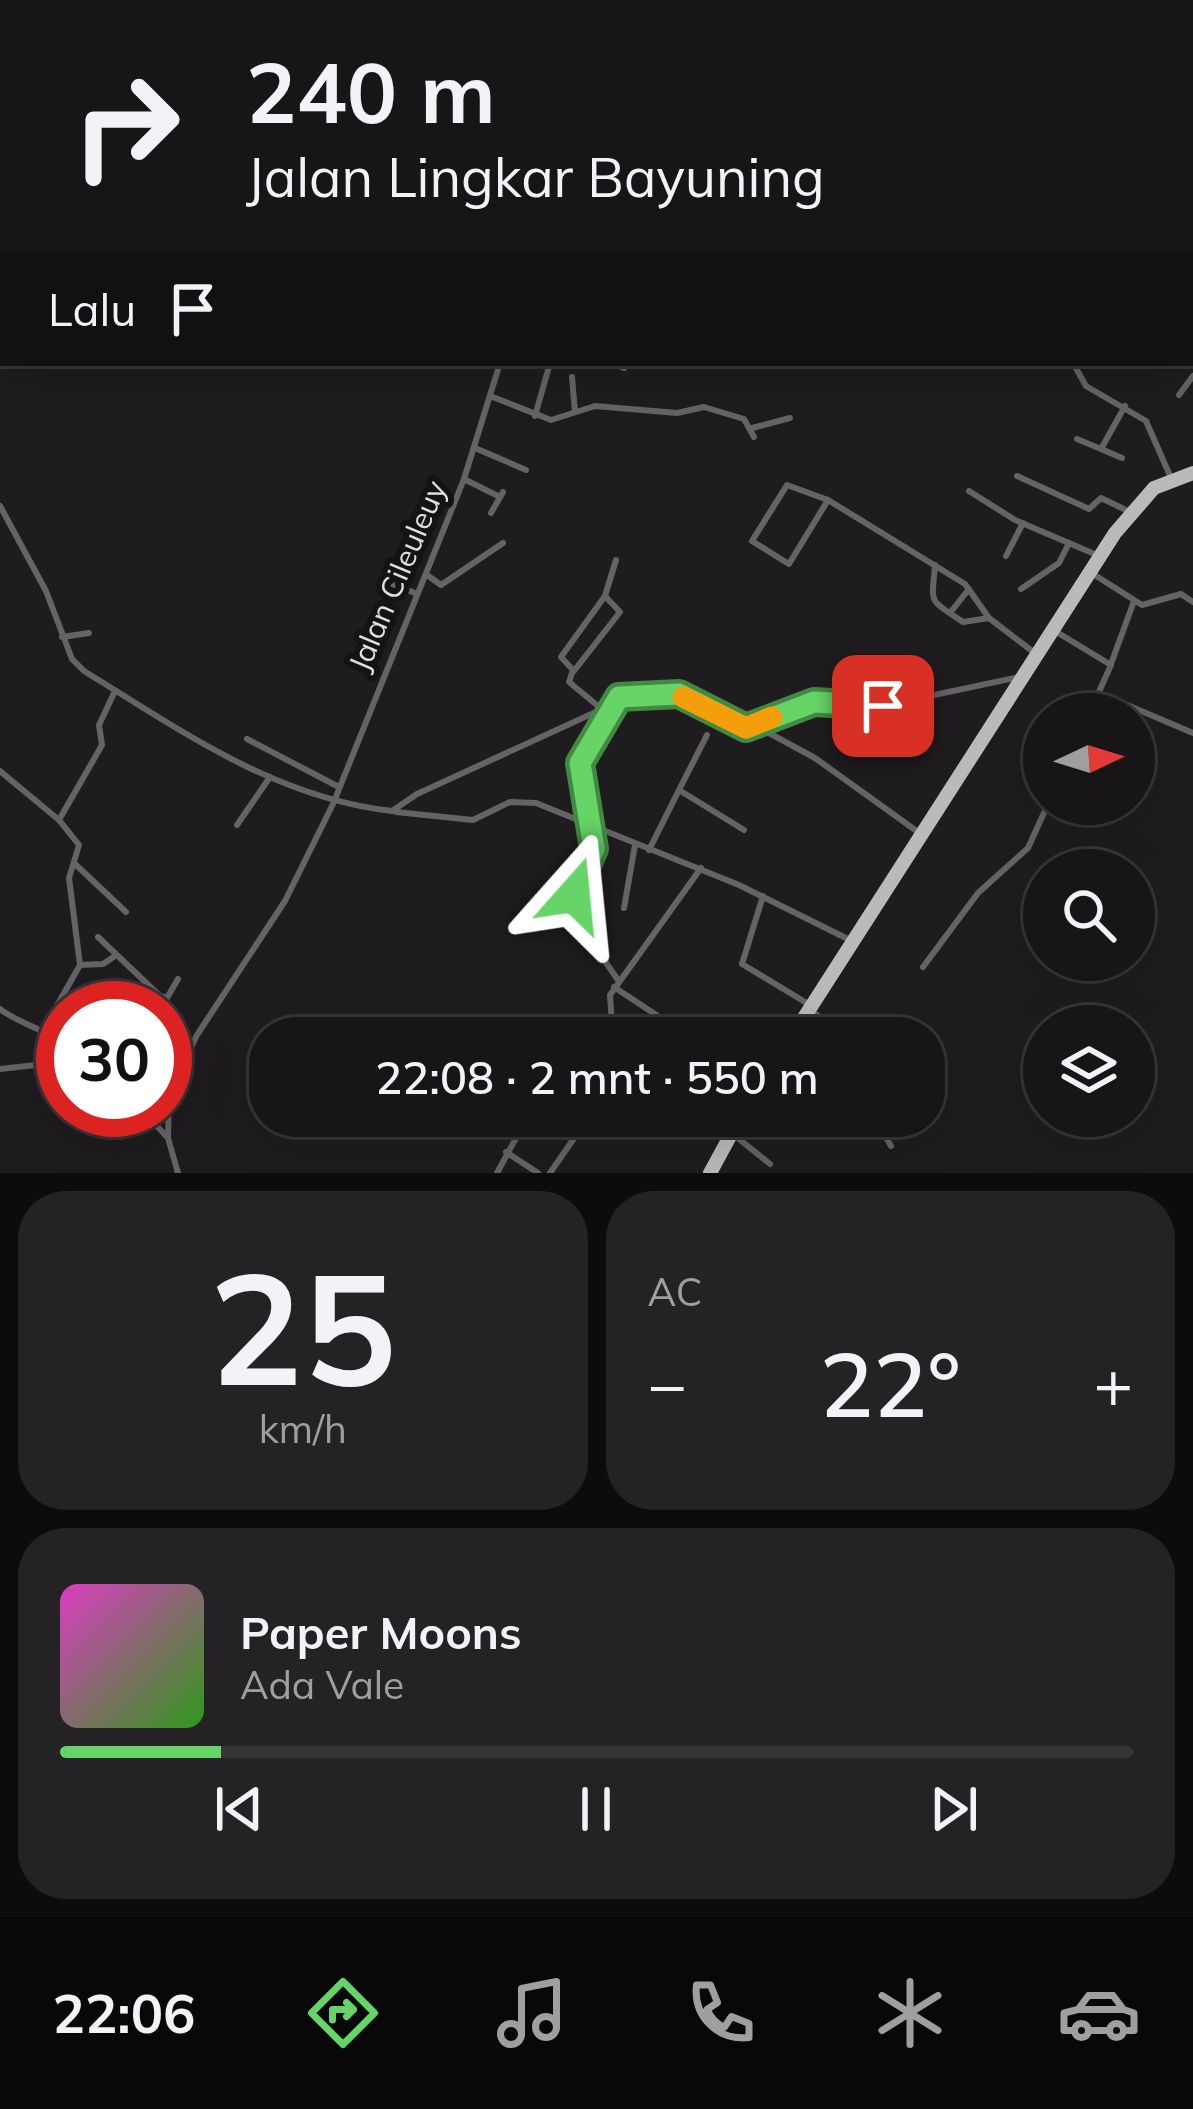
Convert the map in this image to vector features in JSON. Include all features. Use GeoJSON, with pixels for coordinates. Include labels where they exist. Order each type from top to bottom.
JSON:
{"type":"FeatureCollection","features":[{"type":"Feature","properties":{"kind":"highway"},"geometry":{"type":"LineString","coordinates":[[804,1017],[1130,512],[1171,478],[1193,473]]}},
{"type":"Feature","properties":{"kind":"highway"},"geometry":{"type":"LineString","coordinates":[[710,1173],[728,1137]]}},
{"type":"Feature","properties":{"kind":"street","name":"Jalan Cileuleuy"},"geometry":{"type":"LineString","coordinates":[[169,1138],[170,1093],[197,1035],[285,901],[333,804],[464,479],[499,366]]}},
{"type":"Feature","properties":{"kind":"street"},"geometry":{"type":"LineString","coordinates":[[536,416],[548,366]]}},
{"type":"Feature","properties":{"kind":"street"},"geometry":{"type":"LineString","coordinates":[[619,366],[624,368]]}},
{"type":"Feature","properties":{"kind":"street"},"geometry":{"type":"LineString","coordinates":[[1075,366],[1086,386],[1151,426],[1154,450],[1171,478]]}},
{"type":"Feature","properties":{"kind":"street"},"geometry":{"type":"LineString","coordinates":[[1179,395],[1193,376]]}},
{"type":"Feature","properties":{"kind":"street"},"geometry":{"type":"LineString","coordinates":[[572,377],[575,412]]}},
{"type":"Feature","properties":{"kind":"street"},"geometry":{"type":"LineString","coordinates":[[493,397],[555,420],[595,406],[677,413],[704,407],[738,416],[753,432],[790,418]]}},
{"type":"Feature","properties":{"kind":"street"},"geometry":{"type":"LineString","coordinates":[[1101,448],[1125,406]]}},
{"type":"Feature","properties":{"kind":"street"},"geometry":{"type":"LineString","coordinates":[[1076,440],[1122,458]]}},
{"type":"Feature","properties":{"kind":"street"},"geometry":{"type":"LineString","coordinates":[[475,448],[526,470]]}},
{"type":"Feature","properties":{"kind":"street"},"geometry":{"type":"LineString","coordinates":[[1017,476],[1090,509],[1101,498],[1130,512]]}},
{"type":"Feature","properties":{"kind":"street"},"geometry":{"type":"LineString","coordinates":[[464,479],[502,495],[491,513]]}},
{"type":"Feature","properties":{"kind":"street"},"geometry":{"type":"LineString","coordinates":[[828,500],[789,564],[752,541],[787,485],[828,500],[970,589],[989,619],[1036,654]]}},
{"type":"Feature","properties":{"kind":"street"},"geometry":{"type":"LineString","coordinates":[[969,491],[1022,523],[1100,556]]}},
{"type":"Feature","properties":{"kind":"street"},"geometry":{"type":"LineString","coordinates":[[0,506],[46,591],[72,659],[190,741],[333,804],[473,820],[521,801],[701,868],[854,942]]}},
{"type":"Feature","properties":{"kind":"street"},"geometry":{"type":"LineString","coordinates":[[1006,556],[1022,523]]}},
{"type":"Feature","properties":{"kind":"street"},"geometry":{"type":"LineString","coordinates":[[426,574],[441,585],[503,543]]}},
{"type":"Feature","properties":{"kind":"street"},"geometry":{"type":"LineString","coordinates":[[1022,589],[1059,563],[1070,543]]}},
{"type":"Feature","properties":{"kind":"street"},"geometry":{"type":"LineString","coordinates":[[574,672],[561,653],[605,596],[616,560]]}},
{"type":"Feature","properties":{"kind":"street"},"geometry":{"type":"LineString","coordinates":[[935,565],[930,598],[967,623],[989,619]]}},
{"type":"Feature","properties":{"kind":"street"},"geometry":{"type":"LineString","coordinates":[[1090,572],[1146,605],[1181,594],[1193,602]]}},
{"type":"Feature","properties":{"kind":"street"},"geometry":{"type":"LineString","coordinates":[[387,582],[415,593]]}},
{"type":"Feature","properties":{"kind":"street"},"geometry":{"type":"LineString","coordinates":[[950,614],[970,589]]}},
{"type":"Feature","properties":{"kind":"street"},"geometry":{"type":"LineString","coordinates":[[598,706],[569,682],[620,610],[605,596]]}},
{"type":"Feature","properties":{"kind":"street"},"geometry":{"type":"LineString","coordinates":[[1099,693],[1134,601]]}},
{"type":"Feature","properties":{"kind":"street"},"geometry":{"type":"LineString","coordinates":[[590,615],[608,628]]}},
{"type":"Feature","properties":{"kind":"street"},"geometry":{"type":"LineString","coordinates":[[1052,629],[1111,664]]}},
{"type":"Feature","properties":{"kind":"street"},"geometry":{"type":"LineString","coordinates":[[63,640],[89,633]]}},
{"type":"Feature","properties":{"kind":"street"},"geometry":{"type":"LineString","coordinates":[[756,725],[814,702],[883,706],[975,682],[994,684],[1021,676]]}},
{"type":"Feature","properties":{"kind":"street"},"geometry":{"type":"LineString","coordinates":[[994,684],[1007,699]]}},
{"type":"Feature","properties":{"kind":"street"},"geometry":{"type":"LineString","coordinates":[[59,820],[102,745],[100,725],[116,690]]}},
{"type":"Feature","properties":{"kind":"street"},"geometry":{"type":"LineString","coordinates":[[392,811],[416,794],[501,759],[619,697],[679,694],[729,723],[756,725],[815,758],[921,834]]}},
{"type":"Feature","properties":{"kind":"street"},"geometry":{"type":"LineString","coordinates":[[619,697],[580,763],[594,855],[574,902],[579,924],[616,984],[662,1017]]}},
{"type":"Feature","properties":{"kind":"street"},"geometry":{"type":"LineString","coordinates":[[1155,717],[1193,733]]}},
{"type":"Feature","properties":{"kind":"street"},"geometry":{"type":"LineString","coordinates":[[649,850],[706,735]]}},
{"type":"Feature","properties":{"kind":"street"},"geometry":{"type":"LineString","coordinates":[[247,739],[338,786]]}},
{"type":"Feature","properties":{"kind":"street"},"geometry":{"type":"LineString","coordinates":[[0,771],[80,844],[71,904],[80,964],[70,981]]}},
{"type":"Feature","properties":{"kind":"street"},"geometry":{"type":"LineString","coordinates":[[237,825],[269,777]]}},
{"type":"Feature","properties":{"kind":"street"},"geometry":{"type":"LineString","coordinates":[[679,790],[743,830]]}},
{"type":"Feature","properties":{"kind":"street"},"geometry":{"type":"LineString","coordinates":[[923,967],[980,890],[1028,848],[1038,825]]}},
{"type":"Feature","properties":{"kind":"street"},"geometry":{"type":"LineString","coordinates":[[624,908],[634,844]]}},
{"type":"Feature","properties":{"kind":"street"},"geometry":{"type":"LineString","coordinates":[[74,862],[126,912]]}},
{"type":"Feature","properties":{"kind":"street"},"geometry":{"type":"LineString","coordinates":[[613,1017],[609,1007],[616,984],[701,868]]}},
{"type":"Feature","properties":{"kind":"street"},"geometry":{"type":"LineString","coordinates":[[763,896],[742,964],[823,1017]]}},
{"type":"Feature","properties":{"kind":"street"},"geometry":{"type":"LineString","coordinates":[[71,904],[80,915],[75,920]]}},
{"type":"Feature","properties":{"kind":"street"},"geometry":{"type":"LineString","coordinates":[[98,937],[164,998],[178,979]]}},
{"type":"Feature","properties":{"kind":"street"},"geometry":{"type":"LineString","coordinates":[[80,964],[103,964],[115,956]]}},
{"type":"Feature","properties":{"kind":"street"},"geometry":{"type":"LineString","coordinates":[[0,1010],[21,1026],[36,1030]]}},
{"type":"Feature","properties":{"kind":"street"},"geometry":{"type":"LineString","coordinates":[[0,1069],[36,1065]]}},
{"type":"Feature","properties":{"kind":"street"},"geometry":{"type":"LineString","coordinates":[[497,1173],[515,1137]]}},
{"type":"Feature","properties":{"kind":"street"},"geometry":{"type":"LineString","coordinates":[[550,1173],[575,1137]]}},
{"type":"Feature","properties":{"kind":"street"},"geometry":{"type":"LineString","coordinates":[[737,1137],[770,1164]]}},
{"type":"Feature","properties":{"kind":"street"},"geometry":{"type":"LineString","coordinates":[[884,1137],[892,1146]]}},
{"type":"Feature","properties":{"kind":"street"},"geometry":{"type":"LineString","coordinates":[[169,1138],[178,1173]]}},
{"type":"Feature","properties":{"kind":"street"},"geometry":{"type":"LineString","coordinates":[[506,1152],[538,1173]]}},
{"type":"Feature","properties":{"kind":"slow traffic"},"geometry":{"type":"LineString","coordinates":[[683,697],[746,728],[772,717]]}},
{"type":"Feature","properties":{"kind":"route"},"geometry":{"type":"LineString","coordinates":[[574,895],[594,849],[580,763],[619,697],[679,694],[746,728],[814,702],[883,706]]}}]}
